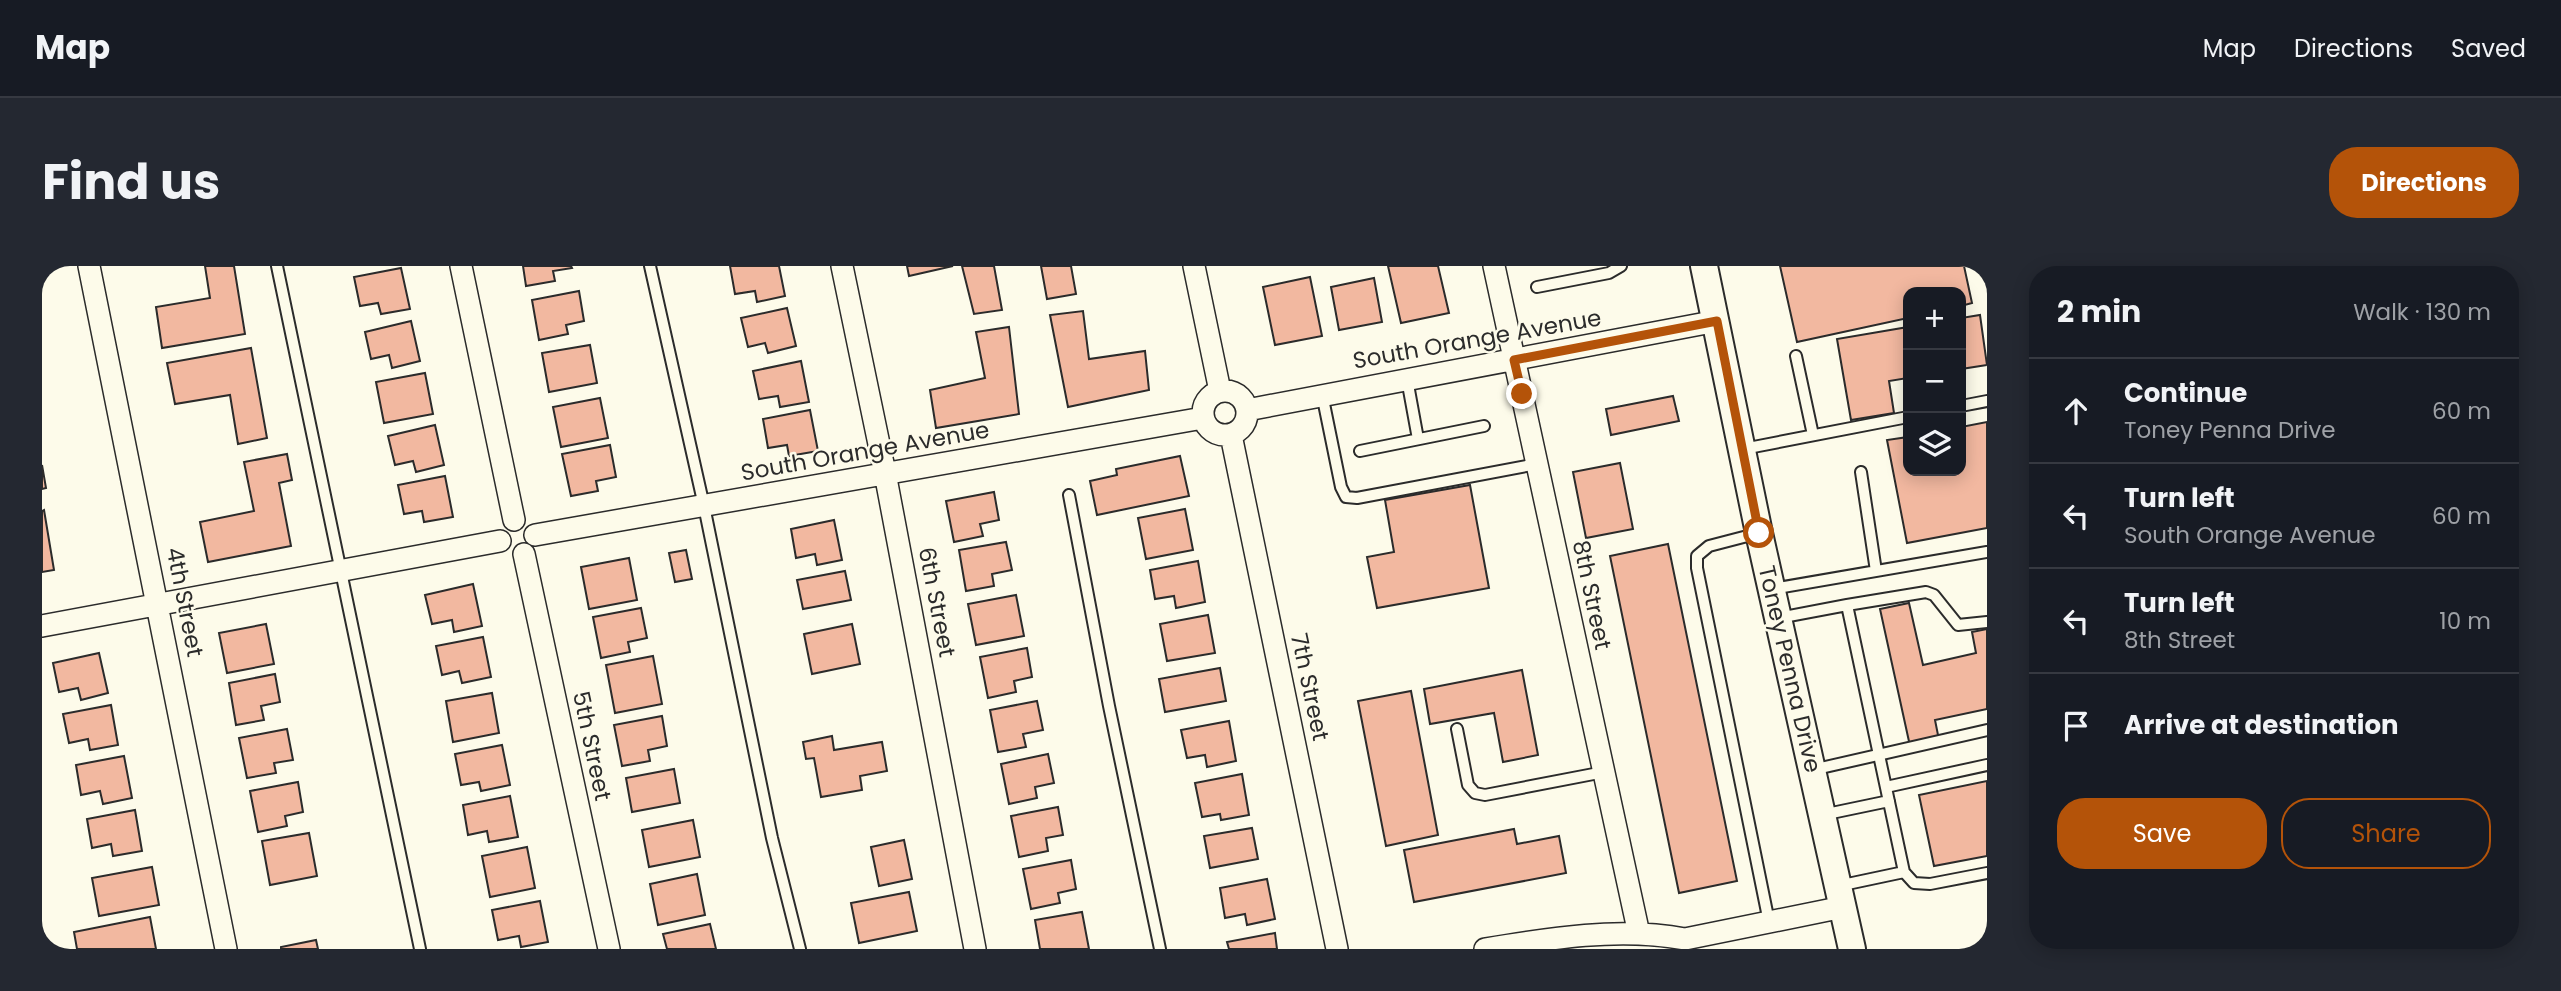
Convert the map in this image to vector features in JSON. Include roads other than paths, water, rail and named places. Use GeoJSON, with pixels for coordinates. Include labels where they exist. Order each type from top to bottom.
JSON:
{"type":"FeatureCollection","features":[{"type":"Feature","properties":{"kind":"street","name":"4th Street"},"geometry":{"type":"LineString","coordinates":[[89,266],[226,949]]}},
{"type":"Feature","properties":{"kind":"street"},"geometry":{"type":"LineString","coordinates":[[461,266],[514,520]]}},
{"type":"Feature","properties":{"kind":"street","name":"6th Street"},"geometry":{"type":"LineString","coordinates":[[842,266],[885,473],[975,949]]}},
{"type":"Feature","properties":{"kind":"street"},"geometry":{"type":"LineString","coordinates":[[1194,266],[1220,391]]}},
{"type":"Feature","properties":{"kind":"street","name":"8th Street"},"geometry":{"type":"LineString","coordinates":[[1494,266],[1639,934]]}},
{"type":"Feature","properties":{"kind":"street","name":"Toney Penna Drive"},"geometry":{"type":"LineString","coordinates":[[1704,266],[1759,533],[1852,949]]}},
{"type":"Feature","properties":{"kind":"street","name":"South Orange Avenue"},"geometry":{"type":"LineString","coordinates":[[1247,410],[1717,321]]}},
{"type":"Feature","properties":{"kind":"street"},"geometry":{"type":"LineString","coordinates":[[1220,391],[1241,397],[1247,410],[1245,423],[1231,435],[1217,434],[1203,418],[1208,398],[1220,391]]}},
{"type":"Feature","properties":{"kind":"street","name":"South Orange Avenue"},"geometry":{"type":"LineString","coordinates":[[535,535],[1203,418]]}},
{"type":"Feature","properties":{"kind":"street","name":"7th Street"},"geometry":{"type":"LineString","coordinates":[[1231,435],[1336,949]]}},
{"type":"Feature","properties":{"kind":"street"},"geometry":{"type":"LineString","coordinates":[[514,520],[525,522],[535,535],[533,547],[524,554],[509,553],[500,541],[505,526],[514,520]]}},
{"type":"Feature","properties":{"kind":"street"},"geometry":{"type":"LineString","coordinates":[[42,626],[500,541]]}},
{"type":"Feature","properties":{"kind":"street","name":"5th Street"},"geometry":{"type":"LineString","coordinates":[[524,554],[609,949]]}},
{"type":"Feature","properties":{"kind":"street"},"geometry":{"type":"LineString","coordinates":[[1485,949],[1554,937],[1639,934],[1663,942],[1685,939],[1769,922],[1841,897]]}},
{"type":"Feature","properties":{"kind":"lane"},"geometry":{"type":"LineString","coordinates":[[277,266],[420,949]]}},
{"type":"Feature","properties":{"kind":"lane"},"geometry":{"type":"LineString","coordinates":[[650,266],[705,506],[772,838],[800,949]]}},
{"type":"Feature","properties":{"kind":"lane"},"geometry":{"type":"LineString","coordinates":[[1537,287],[1609,273],[1621,266]]}},
{"type":"Feature","properties":{"kind":"lane"},"geometry":{"type":"LineString","coordinates":[[1796,356],[1813,435]]}},
{"type":"Feature","properties":{"kind":"lane"},"geometry":{"type":"LineString","coordinates":[[1407,379],[1418,439]]}},
{"type":"Feature","properties":{"kind":"lane"},"geometry":{"type":"LineString","coordinates":[[1322,394],[1341,487],[1346,496],[1357,498],[1537,464]]}},
{"type":"Feature","properties":{"kind":"lane"},"geometry":{"type":"LineString","coordinates":[[1966,405],[1987,401]]}},
{"type":"Feature","properties":{"kind":"lane"},"geometry":{"type":"LineString","coordinates":[[1742,449],[1903,418]]}},
{"type":"Feature","properties":{"kind":"lane"},"geometry":{"type":"LineString","coordinates":[[1360,451],[1484,426]]}},
{"type":"Feature","properties":{"kind":"lane"},"geometry":{"type":"LineString","coordinates":[[1861,472],[1876,571]]}},
{"type":"Feature","properties":{"kind":"lane"},"geometry":{"type":"LineString","coordinates":[[1069,495],[1108,706],[1160,949]]}},
{"type":"Feature","properties":{"kind":"lane"},"geometry":{"type":"LineString","coordinates":[[1759,533],[1709,546],[1697,556],[1697,568],[1769,922]]}},
{"type":"Feature","properties":{"kind":"lane"},"geometry":{"type":"LineString","coordinates":[[1772,589],[1987,552]]}},
{"type":"Feature","properties":{"kind":"lane"},"geometry":{"type":"LineString","coordinates":[[1779,618],[1926,592],[1934,595],[1958,625],[1987,622]]}},
{"type":"Feature","properties":{"kind":"lane"},"geometry":{"type":"LineString","coordinates":[[1847,605],[1904,872],[1914,883],[1930,884],[1987,873]]}},
{"type":"Feature","properties":{"kind":"lane"},"geometry":{"type":"LineString","coordinates":[[1457,729],[1468,785],[1475,793],[1485,796],[1604,772]]}},
{"type":"Feature","properties":{"kind":"lane"},"geometry":{"type":"LineString","coordinates":[[1812,770],[1987,730]]}},
{"type":"Feature","properties":{"kind":"lane"},"geometry":{"type":"LineString","coordinates":[[1886,787],[1987,765]]}},
{"type":"Feature","properties":{"kind":"lane"},"geometry":{"type":"LineString","coordinates":[[1822,814],[1889,801]]}},
{"type":"Feature","properties":{"kind":"lane"},"geometry":{"type":"LineString","coordinates":[[1841,897],[1904,872]]}},
{"type":"Feature","properties":{"kind":"lane"},"geometry":{"type":"LineString","coordinates":[[42,942],[44,949]]}},
{"type":"Feature","properties":{"kind":"lane"},"geometry":{"type":"LineString","coordinates":[[1981,949],[1987,943]]}}]}
